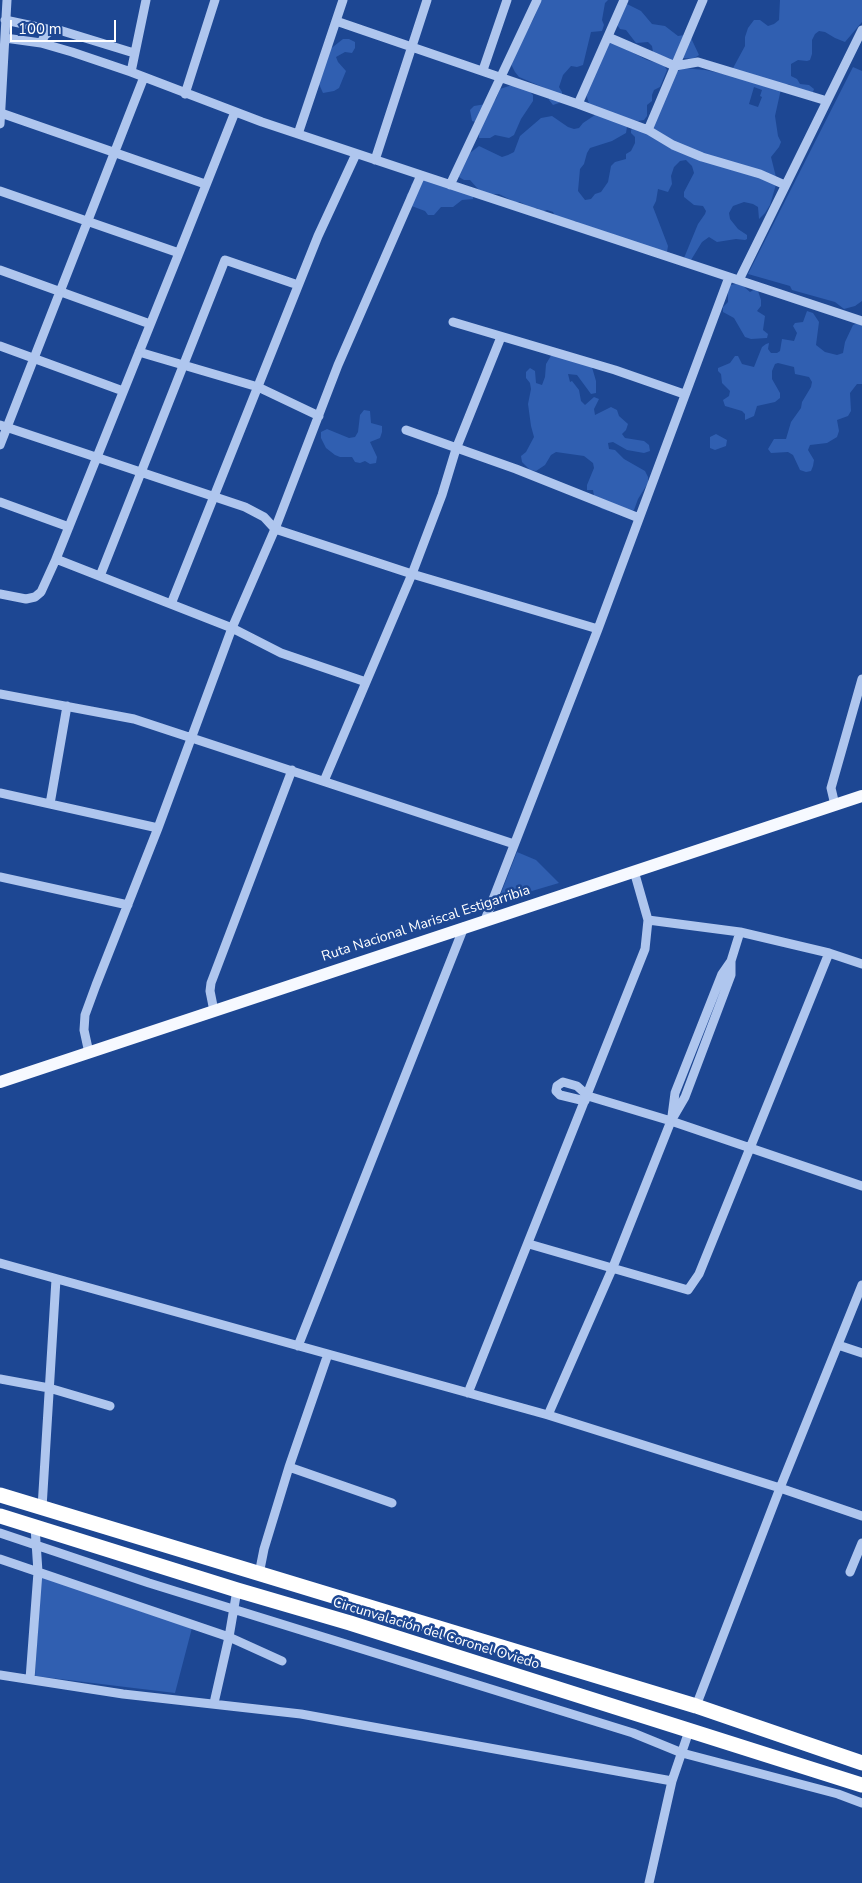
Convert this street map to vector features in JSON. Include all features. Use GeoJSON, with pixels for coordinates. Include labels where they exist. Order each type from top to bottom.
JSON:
{"type":"FeatureCollection","features":[{"type":"Feature","properties":{"kind":"highway","name":"Circunvalación del Coronel Oviedo"},"geometry":{"type":"LineString","coordinates":[[0,1495],[696,1706],[862,1763]]}},
{"type":"Feature","properties":{"kind":"highway","name":"Circunvalación del Coronel Oviedo"},"geometry":{"type":"LineString","coordinates":[[0,1516],[350,1623],[862,1785]]}},
{"type":"Feature","properties":{"kind":"main road","name":"Ruta Nacional Mariscal Estigarribia"},"geometry":{"type":"LineString","coordinates":[[0,1082],[862,796]]}},
{"type":"Feature","properties":{"kind":"street"},"geometry":{"type":"LineString","coordinates":[[0,124],[6,0]]}},
{"type":"Feature","properties":{"kind":"street"},"geometry":{"type":"LineString","coordinates":[[131,72],[146,0]]}},
{"type":"Feature","properties":{"kind":"street"},"geometry":{"type":"LineString","coordinates":[[185,94],[215,0]]}},
{"type":"Feature","properties":{"kind":"street"},"geometry":{"type":"LineString","coordinates":[[298,134],[343,0]]}},
{"type":"Feature","properties":{"kind":"street"},"geometry":{"type":"LineString","coordinates":[[375,160],[427,0]]}},
{"type":"Feature","properties":{"kind":"street"},"geometry":{"type":"LineString","coordinates":[[483,70],[507,0]]}},
{"type":"Feature","properties":{"kind":"street"},"geometry":{"type":"LineString","coordinates":[[450,185],[537,0]]}},
{"type":"Feature","properties":{"kind":"street"},"geometry":{"type":"LineString","coordinates":[[578,104],[624,0]]}},
{"type":"Feature","properties":{"kind":"street"},"geometry":{"type":"LineString","coordinates":[[648,130],[703,0]]}},
{"type":"Feature","properties":{"kind":"street"},"geometry":{"type":"LineString","coordinates":[[5,20],[59,30],[134,53]]}},
{"type":"Feature","properties":{"kind":"street"},"geometry":{"type":"LineString","coordinates":[[336,21],[501,76],[578,104],[648,130],[702,157],[760,174],[785,185]]}},
{"type":"Feature","properties":{"kind":"street"},"geometry":{"type":"LineString","coordinates":[[41,43],[45,35],[52,30]]}},
{"type":"Feature","properties":{"kind":"street"},"geometry":{"type":"LineString","coordinates":[[739,280],[861,35]]}},
{"type":"Feature","properties":{"kind":"street"},"geometry":{"type":"LineString","coordinates":[[4,38],[41,43],[131,72],[185,94],[356,154],[862,321]]}},
{"type":"Feature","properties":{"kind":"street"},"geometry":{"type":"LineString","coordinates":[[608,38],[675,66],[698,62],[827,101]]}},
{"type":"Feature","properties":{"kind":"street"},"geometry":{"type":"LineString","coordinates":[[0,445],[4,426],[34,359],[144,77]]}},
{"type":"Feature","properties":{"kind":"street"},"geometry":{"type":"LineString","coordinates":[[0,594],[26,599],[35,597],[41,592],[69,527],[235,112]]}},
{"type":"Feature","properties":{"kind":"street"},"geometry":{"type":"LineString","coordinates":[[0,113],[205,184]]}},
{"type":"Feature","properties":{"kind":"street"},"geometry":{"type":"LineString","coordinates":[[171,604],[318,236],[356,154]]}},
{"type":"Feature","properties":{"kind":"street"},"geometry":{"type":"LineString","coordinates":[[89,1053],[84,1030],[85,1015],[158,828],[232,628],[275,529],[338,365],[421,175]]}},
{"type":"Feature","properties":{"kind":"street"},"geometry":{"type":"LineString","coordinates":[[0,191],[179,253]]}},
{"type":"Feature","properties":{"kind":"street"},"geometry":{"type":"LineString","coordinates":[[100,576],[225,260],[298,285]]}},
{"type":"Feature","properties":{"kind":"street"},"geometry":{"type":"LineString","coordinates":[[0,270],[150,324]]}},
{"type":"Feature","properties":{"kind":"street"},"geometry":{"type":"LineString","coordinates":[[485,920],[598,629],[729,276]]}},
{"type":"Feature","properties":{"kind":"street"},"geometry":{"type":"LineString","coordinates":[[453,322],[615,370],[684,394]]}},
{"type":"Feature","properties":{"kind":"street"},"geometry":{"type":"LineString","coordinates":[[324,781],[412,574],[442,495],[456,449],[502,337]]}},
{"type":"Feature","properties":{"kind":"street"},"geometry":{"type":"LineString","coordinates":[[0,346],[123,391]]}},
{"type":"Feature","properties":{"kind":"street"},"geometry":{"type":"LineString","coordinates":[[139,352],[258,387],[319,416]]}},
{"type":"Feature","properties":{"kind":"street"},"geometry":{"type":"LineString","coordinates":[[4,426],[245,507],[264,517],[275,529],[412,574],[598,629]]}},
{"type":"Feature","properties":{"kind":"street"},"geometry":{"type":"LineString","coordinates":[[406,430],[516,469],[639,518]]}},
{"type":"Feature","properties":{"kind":"street"},"geometry":{"type":"LineString","coordinates":[[0,502],[69,527]]}},
{"type":"Feature","properties":{"kind":"street"},"geometry":{"type":"LineString","coordinates":[[56,559],[232,628],[281,653],[366,682]]}},
{"type":"Feature","properties":{"kind":"street"},"geometry":{"type":"LineString","coordinates":[[835,805],[831,788],[862,679]]}},
{"type":"Feature","properties":{"kind":"street"},"geometry":{"type":"LineString","coordinates":[[0,694],[134,719],[514,844]]}},
{"type":"Feature","properties":{"kind":"street"},"geometry":{"type":"LineString","coordinates":[[50,804],[66,706]]}},
{"type":"Feature","properties":{"kind":"street"},"geometry":{"type":"LineString","coordinates":[[214,1011],[210,991],[211,983],[292,770]]}},
{"type":"Feature","properties":{"kind":"street"},"geometry":{"type":"LineString","coordinates":[[0,793],[158,828]]}},
{"type":"Feature","properties":{"kind":"street"},"geometry":{"type":"LineString","coordinates":[[468,1393],[645,949],[648,920],[634,871]]}},
{"type":"Feature","properties":{"kind":"street"},"geometry":{"type":"LineString","coordinates":[[0,877],[128,905]]}},
{"type":"Feature","properties":{"kind":"street"},"geometry":{"type":"LineString","coordinates":[[648,920],[740,932],[829,953],[862,964]]}},
{"type":"Feature","properties":{"kind":"street"},"geometry":{"type":"LineString","coordinates":[[298,1346],[464,927]]}},
{"type":"Feature","properties":{"kind":"street"},"geometry":{"type":"LineString","coordinates":[[548,1416],[612,1267],[671,1121],[675,1093],[722,974],[731,961],[740,932]]}},
{"type":"Feature","properties":{"kind":"street"},"geometry":{"type":"LineString","coordinates":[[529,1244],[688,1290],[698,1274],[829,953]]}},
{"type":"Feature","properties":{"kind":"street"},"geometry":{"type":"LineString","coordinates":[[586,1099],[671,1121],[862,1186]]}},
{"type":"Feature","properties":{"kind":"street"},"geometry":{"type":"LineString","coordinates":[[0,1263],[548,1416],[780,1488],[862,1516]]}},
{"type":"Feature","properties":{"kind":"street"},"geometry":{"type":"LineString","coordinates":[[42,1508],[56,1279]]}},
{"type":"Feature","properties":{"kind":"street"},"geometry":{"type":"LineString","coordinates":[[696,1706],[780,1488],[862,1285]]}},
{"type":"Feature","properties":{"kind":"street"},"geometry":{"type":"LineString","coordinates":[[838,1345],[862,1353]]}},
{"type":"Feature","properties":{"kind":"street"},"geometry":{"type":"LineString","coordinates":[[259,1574],[264,1548],[289,1466],[328,1354]]}},
{"type":"Feature","properties":{"kind":"street"},"geometry":{"type":"LineString","coordinates":[[0,1379],[49,1388],[110,1406]]}},
{"type":"Feature","properties":{"kind":"street"},"geometry":{"type":"LineString","coordinates":[[289,1466],[392,1502]]}},
{"type":"Feature","properties":{"kind":"street"},"geometry":{"type":"LineString","coordinates":[[30,1679],[38,1572],[36,1527]]}},
{"type":"Feature","properties":{"kind":"street"},"geometry":{"type":"LineString","coordinates":[[0,1533],[234,1609],[633,1733],[682,1753],[838,1794],[862,1803]]}},
{"type":"Feature","properties":{"kind":"street"},"geometry":{"type":"LineString","coordinates":[[850,1572],[862,1543]]}},
{"type":"Feature","properties":{"kind":"street"},"geometry":{"type":"LineString","coordinates":[[0,1559],[229,1637],[282,1661]]}},
{"type":"Feature","properties":{"kind":"street"},"geometry":{"type":"LineString","coordinates":[[214,1703],[229,1637],[237,1590]]}},
{"type":"Feature","properties":{"kind":"street"},"geometry":{"type":"LineString","coordinates":[[0,1675],[123,1694],[301,1714],[672,1781]]}},
{"type":"Feature","properties":{"kind":"street"},"geometry":{"type":"LineString","coordinates":[[649,1883],[672,1781],[689,1731]]}},
{"type":"Feature","properties":{"kind":"shaded area"},"geometry":{"type":"Polygon","coordinates":[[[541,0],[608,0],[605,3],[602,31],[591,32],[583,65],[571,66],[563,75],[559,87],[562,92],[562,98],[559,103],[553,105],[549,100],[547,89],[519,77],[510,62],[534,18],[541,0]]]}},
{"type":"Feature","properties":{"kind":"shaded area"},"geometry":{"type":"Polygon","coordinates":[[[780,0],[862,0],[862,22],[845,42],[819,31],[812,40],[810,60],[798,60],[791,64],[791,76],[797,79],[800,84],[809,85],[814,89],[813,92],[802,90],[788,84],[781,89],[775,116],[778,136],[781,142],[771,157],[777,181],[770,205],[759,219],[758,207],[744,202],[733,206],[729,213],[730,219],[738,229],[747,235],[745,240],[736,239],[717,242],[709,237],[702,242],[691,260],[684,258],[698,224],[706,211],[703,206],[694,205],[684,197],[684,192],[694,173],[692,166],[686,160],[680,161],[674,167],[671,176],[672,184],[668,192],[658,189],[653,207],[668,246],[667,252],[585,230],[576,221],[565,222],[555,217],[553,212],[547,210],[541,212],[537,208],[531,208],[499,194],[488,194],[478,189],[470,180],[464,180],[459,177],[456,172],[470,153],[479,146],[502,157],[514,152],[520,136],[541,118],[552,116],[574,129],[579,128],[598,113],[623,123],[627,127],[626,133],[612,141],[590,148],[587,153],[584,164],[580,169],[578,191],[585,200],[591,199],[595,194],[601,192],[608,182],[611,166],[615,162],[626,159],[626,154],[631,151],[635,143],[635,137],[631,130],[646,125],[674,74],[682,68],[724,74],[732,70],[745,46],[748,28],[754,20],[760,20],[768,26],[779,20],[780,0]],[[754,87],[749,104],[758,107],[762,97],[760,96],[762,90],[754,87]]]}},
{"type":"Feature","properties":{"kind":"shaded area"},"geometry":{"type":"Polygon","coordinates":[[[625,3],[641,11],[652,24],[665,26],[678,36],[684,35],[691,38],[699,55],[693,59],[684,58],[673,62],[669,58],[658,56],[653,52],[652,46],[648,42],[636,43],[626,30],[620,29],[616,24],[625,3]]]}},
{"type":"Feature","properties":{"kind":"shaded area"},"geometry":{"type":"Polygon","coordinates":[[[343,39],[355,42],[355,48],[352,53],[345,52],[336,57],[346,71],[339,88],[323,93],[314,73],[327,61],[329,50],[343,39]]]}},
{"type":"Feature","properties":{"kind":"shaded area"},"geometry":{"type":"Polygon","coordinates":[[[612,42],[647,60],[664,65],[667,70],[660,87],[654,90],[652,101],[647,105],[647,116],[644,120],[638,121],[620,117],[589,104],[586,94],[606,43],[612,42]]]}},
{"type":"Feature","properties":{"kind":"shaded area"},"geometry":{"type":"Polygon","coordinates":[[[853,67],[862,71],[862,301],[855,306],[844,309],[835,302],[792,290],[790,286],[748,274],[853,67]]]}},
{"type":"Feature","properties":{"kind":"shaded area"},"geometry":{"type":"Polygon","coordinates":[[[512,85],[529,91],[533,95],[533,101],[521,119],[514,135],[509,138],[495,135],[490,138],[479,138],[479,123],[472,121],[470,110],[474,106],[492,103],[500,89],[512,85]]]}},
{"type":"Feature","properties":{"kind":"shaded area"},"geometry":{"type":"Polygon","coordinates":[[[425,178],[474,193],[473,199],[462,200],[453,207],[441,207],[434,215],[428,215],[425,211],[409,205],[406,200],[407,194],[411,191],[411,185],[415,180],[425,178]]]}},
{"type":"Feature","properties":{"kind":"shaded area"},"geometry":{"type":"Polygon","coordinates":[[[730,285],[742,285],[750,292],[757,288],[761,306],[757,311],[765,316],[763,330],[768,334],[767,338],[751,339],[745,337],[734,318],[723,312],[723,307],[728,302],[730,285]]]}},
{"type":"Feature","properties":{"kind":"shaded area"},"geometry":{"type":"Polygon","coordinates":[[[807,311],[813,313],[819,322],[816,345],[825,352],[837,355],[843,353],[845,342],[853,325],[858,323],[862,325],[862,384],[857,384],[850,393],[851,411],[848,416],[837,420],[839,431],[837,437],[827,443],[810,445],[808,450],[814,460],[811,471],[806,472],[800,470],[793,455],[788,452],[771,453],[768,449],[774,439],[786,439],[791,422],[801,408],[802,402],[811,387],[812,382],[809,377],[795,374],[794,367],[775,364],[772,371],[772,379],[780,393],[780,398],[775,402],[757,406],[754,416],[745,420],[745,414],[742,411],[725,406],[723,400],[729,396],[730,391],[722,383],[718,368],[730,363],[735,356],[738,356],[742,364],[754,367],[762,347],[769,343],[768,349],[771,353],[777,353],[780,351],[782,339],[794,341],[797,333],[793,326],[795,323],[803,322],[807,311]]]}},
{"type":"Feature","properties":{"kind":"shaded area"},"geometry":{"type":"Polygon","coordinates":[[[552,354],[591,364],[596,381],[596,393],[591,394],[577,375],[568,374],[570,382],[572,381],[579,390],[581,401],[585,405],[594,397],[599,399],[594,409],[595,415],[611,407],[617,410],[619,416],[628,424],[622,434],[625,438],[644,441],[649,445],[650,451],[644,453],[627,450],[613,442],[608,443],[609,449],[615,450],[624,459],[645,471],[648,477],[648,483],[638,499],[634,510],[629,513],[612,512],[602,509],[591,501],[594,496],[593,490],[587,490],[587,485],[594,468],[593,463],[584,456],[556,452],[551,455],[545,465],[536,471],[530,470],[522,462],[521,456],[526,452],[534,437],[528,404],[531,389],[530,383],[526,378],[526,372],[530,368],[535,371],[536,383],[542,385],[546,364],[552,354]]]}},
{"type":"Feature","properties":{"kind":"shaded area"},"geometry":{"type":"Polygon","coordinates":[[[364,410],[370,411],[371,423],[382,426],[380,438],[370,442],[377,457],[376,463],[370,464],[365,461],[360,463],[355,462],[352,457],[335,455],[326,448],[321,438],[321,432],[327,429],[349,438],[355,437],[358,432],[360,415],[364,410]]]}},
{"type":"Feature","properties":{"kind":"shaded area"},"geometry":{"type":"Polygon","coordinates":[[[716,434],[727,440],[726,446],[715,450],[710,448],[710,437],[716,434]]]}},
{"type":"Feature","properties":{"kind":"shaded area"},"geometry":{"type":"Polygon","coordinates":[[[517,852],[536,860],[559,883],[498,901],[517,852]]]}},
{"type":"Feature","properties":{"kind":"shaded area"},"geometry":{"type":"Polygon","coordinates":[[[41,1576],[192,1628],[175,1693],[35,1676],[41,1576]]]}}]}
